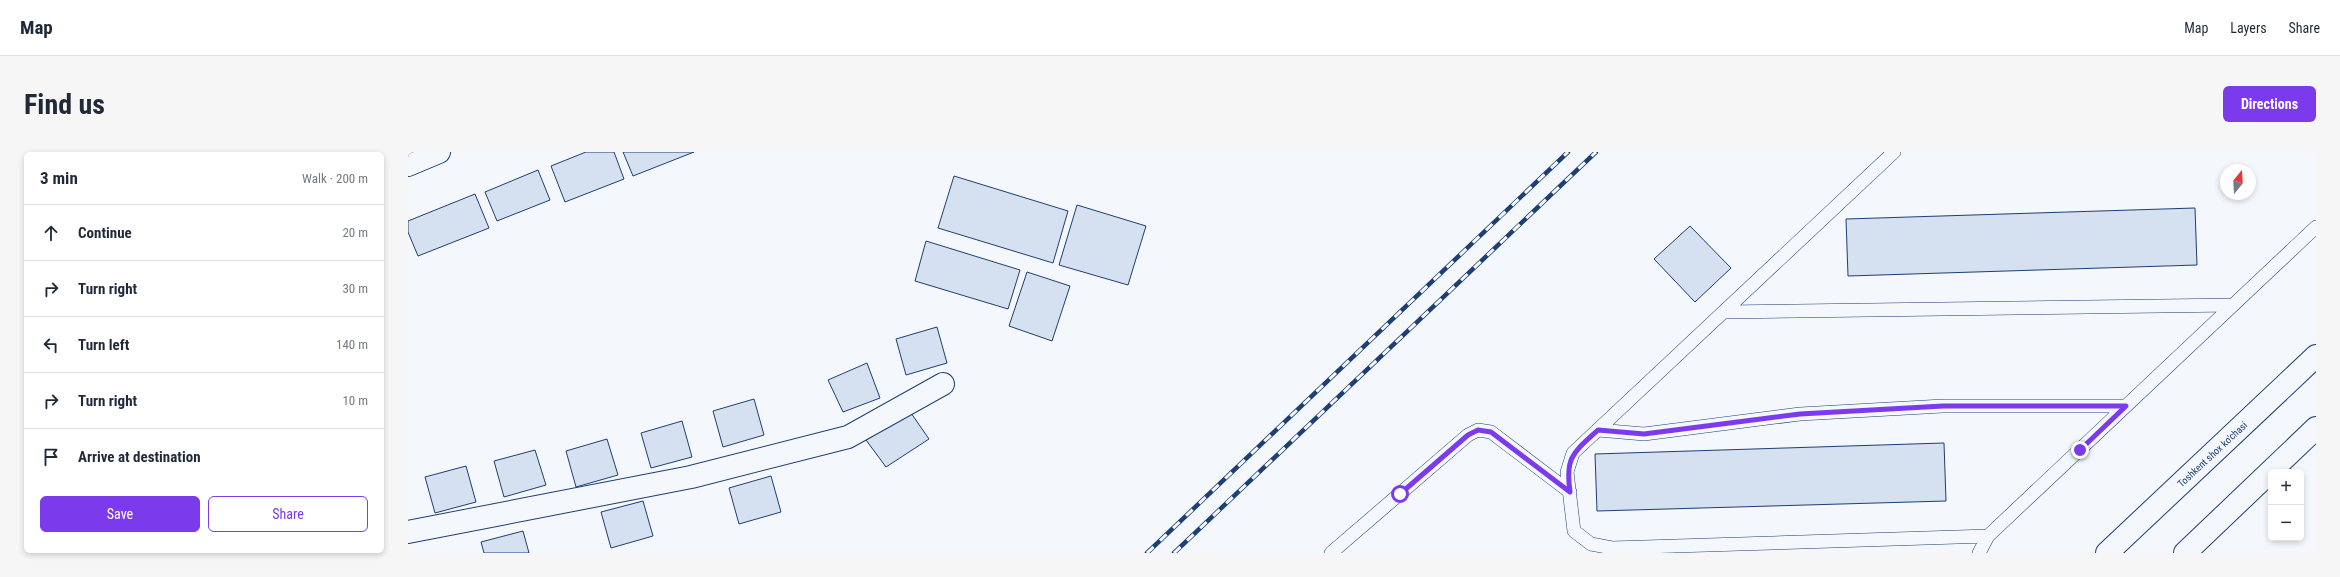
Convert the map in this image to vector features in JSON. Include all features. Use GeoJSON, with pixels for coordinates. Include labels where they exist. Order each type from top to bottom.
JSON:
{"type":"FeatureCollection","features":[{"type":"Feature","properties":{"kind":"street"},"geometry":{"type":"LineString","coordinates":[[408,165],[439,152]]}},
{"type":"Feature","properties":{"kind":"street","name":"Toshkent shox ko'chasi"},"geometry":{"type":"LineString","coordinates":[[2107,553],[2316,356]]}},
{"type":"Feature","properties":{"kind":"street"},"geometry":{"type":"LineString","coordinates":[[408,532],[691,478],[848,437],[943,384]]}},
{"type":"Feature","properties":{"kind":"street"},"geometry":{"type":"LineString","coordinates":[[2185,553],[2316,428]]}},
{"type":"Feature","properties":{"kind":"lane"},"geometry":{"type":"LineString","coordinates":[[1894,152],[1573,453],[1567,472],[1574,531],[1591,544],[1612,548],[1988,536]]}},
{"type":"Feature","properties":{"kind":"lane"},"geometry":{"type":"LineString","coordinates":[[1979,553],[1988,536],[2316,227]]}},
{"type":"Feature","properties":{"kind":"lane"},"geometry":{"type":"LineString","coordinates":[[1724,312],[2233,305]]}},
{"type":"Feature","properties":{"kind":"lane"},"geometry":{"type":"LineString","coordinates":[[1598,430],[1644,434],[1800,414],[1943,406],[2126,406]]}},
{"type":"Feature","properties":{"kind":"lane"},"geometry":{"type":"LineString","coordinates":[[1331,553],[1468,435],[1478,430],[1491,432],[1570,492]]}},
{"type":"Feature","properties":{"kind":"building"},"geometry":{"type":"Polygon","coordinates":[[[586,152],[614,152],[624,179],[565,202],[551,166],[586,152]]]}},
{"type":"Feature","properties":{"kind":"building"},"geometry":{"type":"Polygon","coordinates":[[[623,152],[694,152],[633,176],[623,152]]]}},
{"type":"Feature","properties":{"kind":"building"},"geometry":{"type":"Polygon","coordinates":[[[538,170],[550,200],[497,221],[485,192],[538,170]]]}},
{"type":"Feature","properties":{"kind":"building"},"geometry":{"type":"Polygon","coordinates":[[[954,176],[1068,211],[1053,263],[938,228],[954,176]]]}},
{"type":"Feature","properties":{"kind":"building"},"geometry":{"type":"Polygon","coordinates":[[[475,194],[489,228],[418,256],[408,232],[408,221],[475,194]]]}},
{"type":"Feature","properties":{"kind":"building"},"geometry":{"type":"Polygon","coordinates":[[[1077,205],[1146,226],[1128,285],[1059,265],[1077,205]]]}},
{"type":"Feature","properties":{"kind":"building"},"geometry":{"type":"Polygon","coordinates":[[[2195,208],[2197,265],[1848,276],[1846,219],[2195,208]]]}},
{"type":"Feature","properties":{"kind":"building"},"geometry":{"type":"Polygon","coordinates":[[[1690,226],[1731,268],[1695,302],[1654,259],[1690,226]]]}},
{"type":"Feature","properties":{"kind":"building"},"geometry":{"type":"Polygon","coordinates":[[[926,241],[1020,270],[1008,309],[915,281],[926,241]]]}},
{"type":"Feature","properties":{"kind":"building"},"geometry":{"type":"Polygon","coordinates":[[[1027,272],[1070,286],[1052,341],[1009,326],[1027,272]]]}},
{"type":"Feature","properties":{"kind":"building"},"geometry":{"type":"Polygon","coordinates":[[[937,327],[947,363],[906,375],[896,339],[937,327]]]}},
{"type":"Feature","properties":{"kind":"building"},"geometry":{"type":"Polygon","coordinates":[[[867,363],[880,398],[843,412],[828,380],[867,363]]]}},
{"type":"Feature","properties":{"kind":"building"},"geometry":{"type":"Polygon","coordinates":[[[754,399],[764,435],[723,447],[713,411],[754,399]]]}},
{"type":"Feature","properties":{"kind":"building"},"geometry":{"type":"Polygon","coordinates":[[[911,413],[929,439],[886,467],[866,440],[911,413]]]}},
{"type":"Feature","properties":{"kind":"building"},"geometry":{"type":"Polygon","coordinates":[[[682,421],[692,457],[651,468],[641,433],[682,421]]]}},
{"type":"Feature","properties":{"kind":"building"},"geometry":{"type":"Polygon","coordinates":[[[607,439],[618,475],[576,487],[566,451],[607,439]]]}},
{"type":"Feature","properties":{"kind":"building"},"geometry":{"type":"Polygon","coordinates":[[[1944,443],[1946,501],[1597,511],[1595,454],[1944,443]]]}},
{"type":"Feature","properties":{"kind":"building"},"geometry":{"type":"Polygon","coordinates":[[[535,450],[546,485],[504,497],[494,461],[535,450]]]}},
{"type":"Feature","properties":{"kind":"building"},"geometry":{"type":"Polygon","coordinates":[[[466,466],[476,502],[435,513],[425,477],[466,466]]]}},
{"type":"Feature","properties":{"kind":"building"},"geometry":{"type":"Polygon","coordinates":[[[771,476],[781,512],[739,524],[729,488],[771,476]]]}},
{"type":"Feature","properties":{"kind":"building"},"geometry":{"type":"Polygon","coordinates":[[[643,501],[653,536],[611,548],[601,512],[643,501]]]}},
{"type":"Feature","properties":{"kind":"building"},"geometry":{"type":"Polygon","coordinates":[[[523,531],[529,553],[484,553],[481,542],[523,531]]]}},
{"type":"Feature","properties":{"kind":"railway"},"geometry":{"type":"LineString","coordinates":[[1147,553],[1568,152]]}},
{"type":"Feature","properties":{"kind":"railway"},"geometry":{"type":"LineString","coordinates":[[1174,553],[1596,152]]}},
{"type":"Feature","properties":{"kind":"route"},"geometry":{"type":"LineString","coordinates":[[1400,494],[1468,435],[1478,430],[1491,432],[1570,492],[1567,472],[1573,453],[1598,430],[1644,434],[1800,414],[1943,406],[2126,406],[2080,450]]}}]}
